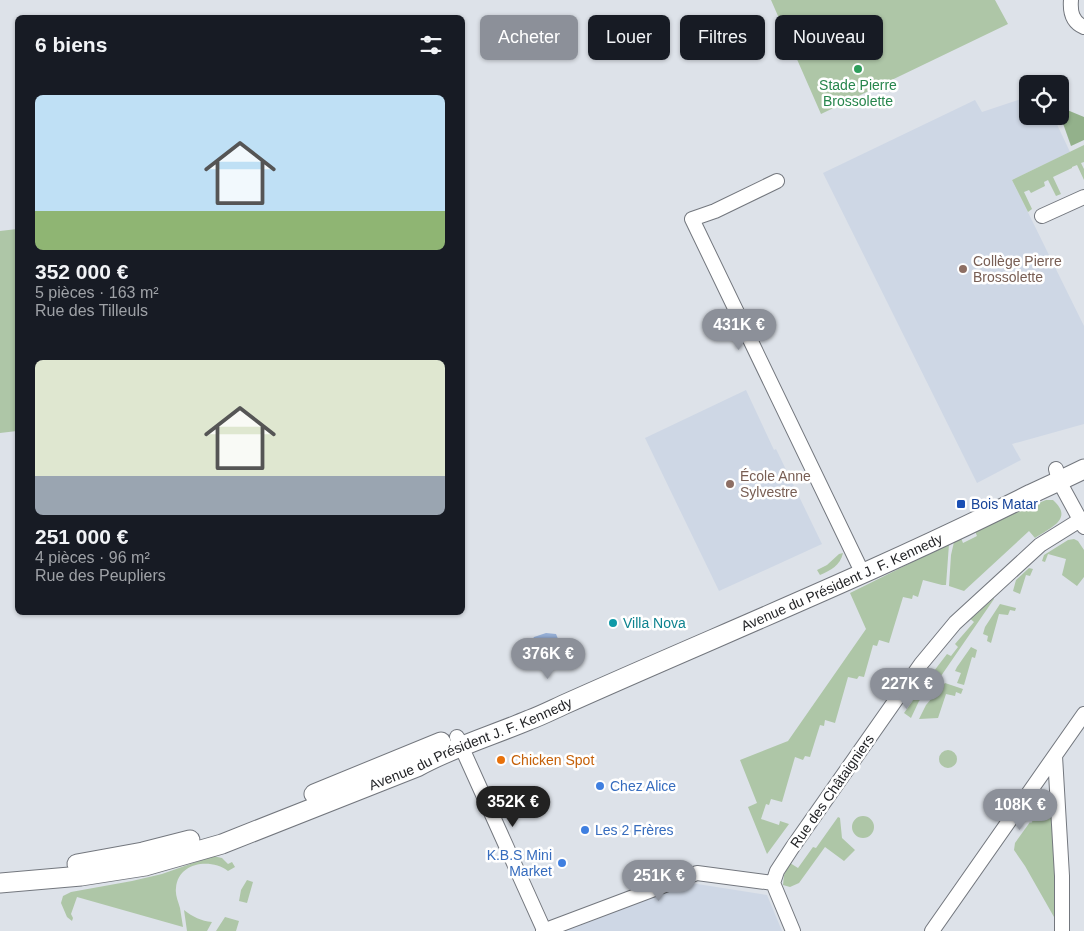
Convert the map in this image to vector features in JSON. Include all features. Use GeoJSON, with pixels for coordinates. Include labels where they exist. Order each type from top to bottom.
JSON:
{"type":"FeatureCollection","features":[{"type":"Feature","properties":{"kind":"main road","name":"Avenue du Président J. F. Kennedy"},"geometry":{"type":"LineString","coordinates":[[0,870],[89,862],[143,852],[221,832],[428,747],[459,742],[529,720],[638,671],[796,604],[860,568],[1031,494],[1084,456]]}},
{"type":"Feature","properties":{"kind":"main road","name":"Avenue du Président J. F. Kennedy"},"geometry":{"type":"LineString","coordinates":[[1057,475],[1084,469]]}},
{"type":"Feature","properties":{"kind":"main road","name":"Avenue du Président J. F. Kennedy"},"geometry":{"type":"LineString","coordinates":[[0,883],[81,876],[145,866],[222,844],[417,767],[459,742]]}},
{"type":"Feature","properties":{"kind":"street"},"geometry":{"type":"LineString","coordinates":[[1071,0],[1070,12],[1078,24],[1084,27]]}},
{"type":"Feature","properties":{"kind":"street"},"geometry":{"type":"LineString","coordinates":[[777,181],[692,220],[860,568]]}},
{"type":"Feature","properties":{"kind":"street"},"geometry":{"type":"LineString","coordinates":[[1042,216],[1084,196]]}},
{"type":"Feature","properties":{"kind":"street"},"geometry":{"type":"LineString","coordinates":[[1057,475],[1082,523]]}},
{"type":"Feature","properties":{"kind":"street","name":"Rue des Châtaigniers"},"geometry":{"type":"LineString","coordinates":[[773,883],[777,871],[792,848],[922,664],[956,623],[1040,545],[1082,523]]}},
{"type":"Feature","properties":{"kind":"street"},"geometry":{"type":"LineString","coordinates":[[932,931],[1084,714]]}},
{"type":"Feature","properties":{"kind":"street"},"geometry":{"type":"LineString","coordinates":[[459,742],[544,931],[697,872],[773,883],[793,931]]}},
{"type":"Feature","properties":{"kind":"street"},"geometry":{"type":"LineString","coordinates":[[1055,756],[1062,876],[1062,931]]}},
{"type":"Feature","properties":{"kind":"shaded area","name":"Collège Pierre Brossolette"},"geometry":{"type":"Polygon","coordinates":[[[975,100],[982,112],[1019,100],[1019,125],[1057,125],[1070,152],[1012,180],[1084,326],[1084,424],[1012,444],[1021,460],[977,483],[823,173],[975,100]]]}},
{"type":"Feature","properties":{"kind":"shaded area","name":"École Anne Sylvestre"},"geometry":{"type":"Polygon","coordinates":[[[746,390],[822,544],[719,591],[645,438],[746,390]]]}},
{"type":"Feature","properties":{"kind":"shaded area"},"geometry":{"type":"Polygon","coordinates":[[[691,883],[767,895],[782,931],[563,931],[598,917],[691,883]]]}},
{"type":"Feature","properties":{"kind":"green space","name":"Stade Pierre Brossolette"},"geometry":{"type":"Polygon","coordinates":[[[771,0],[995,0],[1008,24],[821,114],[797,60],[883,60],[883,15],[778,15],[771,0]]]}},
{"type":"Feature","properties":{"kind":"green space"},"geometry":{"type":"Polygon","coordinates":[[[1069,111],[1084,117],[1084,140],[1071,146],[1064,125],[1069,125],[1069,111]]]}},
{"type":"Feature","properties":{"kind":"green space"},"geometry":{"type":"Polygon","coordinates":[[[1084,145],[1084,162],[1081,163],[1084,169],[1084,180],[1077,165],[1053,177],[1061,194],[1056,196],[1048,180],[1044,182],[1045,186],[1031,193],[1029,190],[1024,192],[1032,209],[1028,212],[1012,180],[1084,145]]]}},
{"type":"Feature","properties":{"kind":"green space"},"geometry":{"type":"Polygon","coordinates":[[[15,229],[15,431],[0,433],[0,231],[15,229]]]}},
{"type":"Feature","properties":{"kind":"green space"},"geometry":{"type":"Polygon","coordinates":[[[1046,500],[1053,500],[1059,507],[1061,517],[1058,522],[1035,538],[1029,531],[964,591],[949,586],[951,555],[954,542],[961,538],[963,543],[977,536],[975,531],[1046,500]]]}},
{"type":"Feature","properties":{"kind":"green space"},"geometry":{"type":"Polygon","coordinates":[[[1074,539],[1078,541],[1084,550],[1084,577],[1077,586],[1062,575],[1066,559],[1048,554],[1045,562],[1042,561],[1044,555],[1068,540],[1074,539]]]}},
{"type":"Feature","properties":{"kind":"green space"},"geometry":{"type":"Polygon","coordinates":[[[949,544],[946,585],[923,580],[918,597],[913,595],[912,599],[903,597],[889,643],[879,640],[877,646],[873,645],[864,677],[859,676],[857,679],[848,677],[835,723],[825,720],[824,726],[820,725],[810,757],[805,756],[803,760],[795,757],[782,802],[771,799],[769,805],[766,804],[761,819],[779,825],[780,821],[789,824],[767,854],[748,807],[757,803],[740,760],[788,741],[866,629],[850,593],[949,544]]]}},
{"type":"Feature","properties":{"kind":"green space"},"geometry":{"type":"Polygon","coordinates":[[[843,553],[837,564],[820,575],[817,570],[843,553]]]}},
{"type":"Feature","properties":{"kind":"green space"},"geometry":{"type":"Polygon","coordinates":[[[1029,568],[1033,569],[1030,576],[1026,575],[1020,594],[1013,591],[1016,580],[1029,568]]]}},
{"type":"Feature","properties":{"kind":"green space"},"geometry":{"type":"Polygon","coordinates":[[[994,598],[941,676],[934,671],[947,654],[951,656],[958,647],[955,644],[974,622],[967,616],[970,614],[973,617],[994,598]]]}},
{"type":"Feature","properties":{"kind":"green space"},"geometry":{"type":"Polygon","coordinates":[[[1000,604],[1016,608],[1015,611],[1010,610],[1008,615],[999,614],[991,643],[987,641],[988,636],[983,634],[985,627],[1000,604]]]}},
{"type":"Feature","properties":{"kind":"green space"},"geometry":{"type":"Polygon","coordinates":[[[971,647],[977,650],[975,658],[972,657],[964,685],[957,683],[961,673],[955,671],[971,647]]]}},
{"type":"Feature","properties":{"kind":"green space"},"geometry":{"type":"Polygon","coordinates":[[[932,674],[939,679],[919,701],[911,718],[904,713],[932,674]]]}},
{"type":"Feature","properties":{"kind":"green space"},"geometry":{"type":"Polygon","coordinates":[[[945,683],[963,689],[961,694],[956,692],[955,696],[946,694],[938,718],[919,719],[926,705],[945,683]]]}},
{"type":"Feature","properties":{"kind":"green space"},"geometry":{"type":"Polygon","coordinates":[[[944,750],[952,750],[957,755],[955,766],[944,768],[939,763],[939,755],[944,750]]]}},
{"type":"Feature","properties":{"kind":"green space"},"geometry":{"type":"Polygon","coordinates":[[[1051,792],[1057,911],[1054,917],[1014,850],[1015,843],[1041,810],[1039,808],[1051,792]]]}},
{"type":"Feature","properties":{"kind":"green space"},"geometry":{"type":"Polygon","coordinates":[[[863,816],[871,819],[874,827],[871,835],[863,838],[855,835],[852,827],[855,819],[863,816]]]}},
{"type":"Feature","properties":{"kind":"green space"},"geometry":{"type":"Polygon","coordinates":[[[838,817],[840,818],[842,838],[855,850],[844,861],[825,847],[799,883],[790,887],[783,885],[784,875],[790,863],[798,868],[813,847],[816,848],[838,817]]]}},
{"type":"Feature","properties":{"kind":"green space"},"geometry":{"type":"Polygon","coordinates":[[[213,856],[222,858],[228,864],[232,862],[235,867],[228,871],[213,865],[196,865],[183,873],[178,879],[176,891],[183,927],[77,897],[71,914],[72,921],[67,917],[61,903],[63,896],[71,892],[162,874],[213,856]]]}},
{"type":"Feature","properties":{"kind":"green space"},"geometry":{"type":"Polygon","coordinates":[[[247,880],[253,882],[247,903],[239,901],[241,890],[247,880]]]}},
{"type":"Feature","properties":{"kind":"green space"},"geometry":{"type":"Polygon","coordinates":[[[184,910],[204,921],[212,922],[207,931],[187,931],[184,910]]]}},
{"type":"Feature","properties":{"kind":"green space"},"geometry":{"type":"Polygon","coordinates":[[[225,917],[239,921],[236,931],[216,931],[225,917]]]}},
{"type":"Feature","properties":{"kind":"water"},"geometry":{"type":"Polygon","coordinates":[[[546,633],[556,634],[563,651],[552,659],[538,662],[535,658],[531,642],[534,637],[546,633]]]}},
{"type":"Feature","properties":{"kind":"place","name":"Stade Pierre Brossolette"},"geometry":{"type":"Point","coordinates":[858,69]}},
{"type":"Feature","properties":{"kind":"place","name":"Collège Pierre Brossolette"},"geometry":{"type":"Point","coordinates":[963,269]}},
{"type":"Feature","properties":{"kind":"place","name":"École Anne Sylvestre"},"geometry":{"type":"Point","coordinates":[730,484]}},
{"type":"Feature","properties":{"kind":"place","name":"Bois Matar"},"geometry":{"type":"Point","coordinates":[961,504]}},
{"type":"Feature","properties":{"kind":"place","name":"Villa Nova"},"geometry":{"type":"Point","coordinates":[613,623]}},
{"type":"Feature","properties":{"kind":"place","name":"Chicken Spot"},"geometry":{"type":"Point","coordinates":[501,760]}},
{"type":"Feature","properties":{"kind":"place","name":"Chez Alice"},"geometry":{"type":"Point","coordinates":[600,786]}},
{"type":"Feature","properties":{"kind":"place","name":"Les 2 Frères"},"geometry":{"type":"Point","coordinates":[585,830]}},
{"type":"Feature","properties":{"kind":"place","name":"K.B.S Mini Market"},"geometry":{"type":"Point","coordinates":[562,863]}}]}
